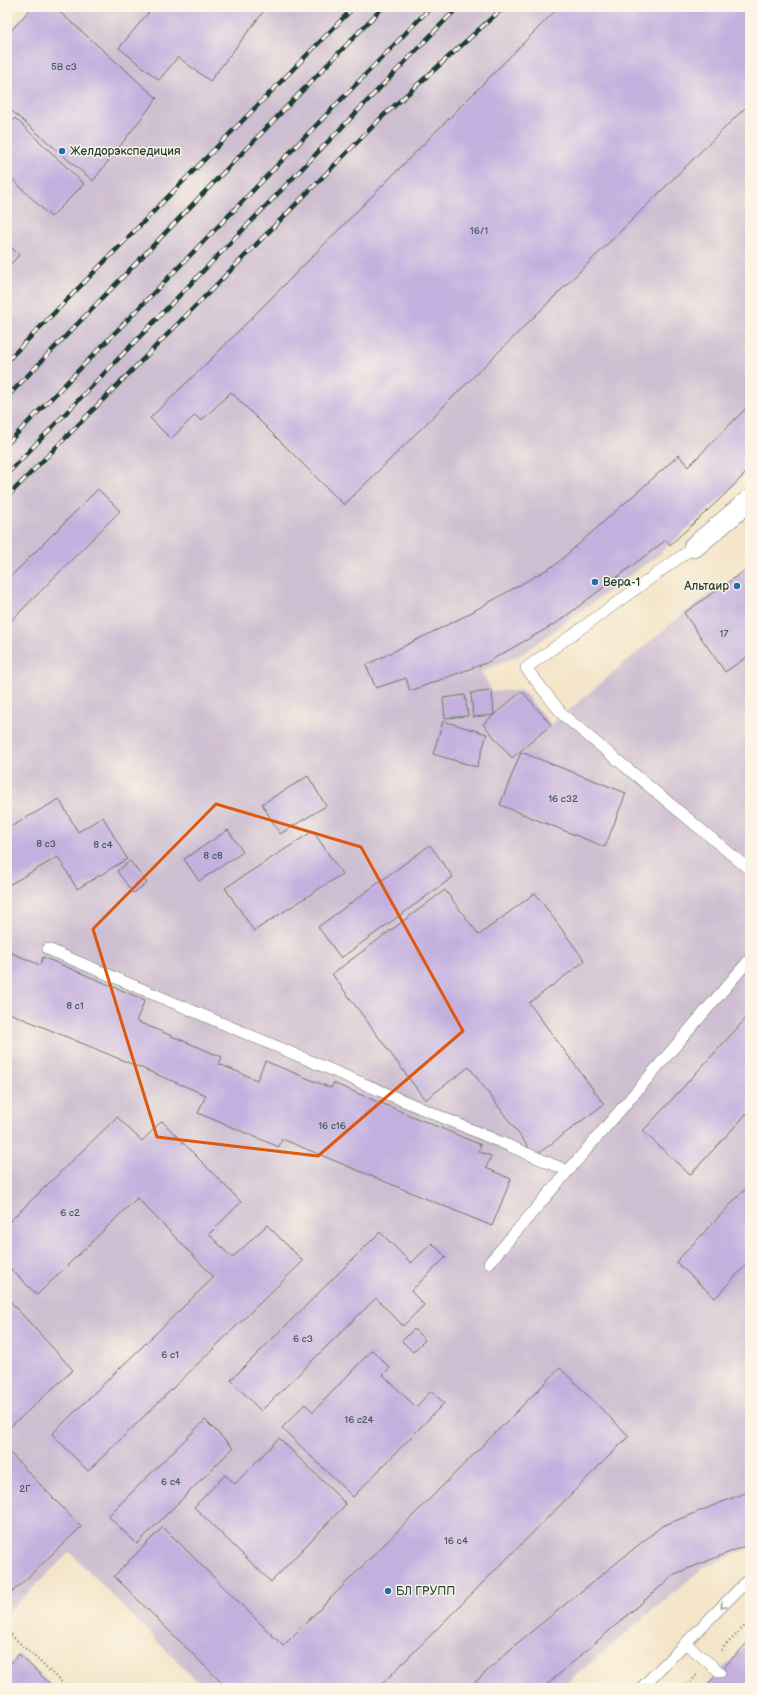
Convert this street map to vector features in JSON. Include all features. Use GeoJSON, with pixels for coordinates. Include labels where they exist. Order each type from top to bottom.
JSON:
{"type":"FeatureCollection","features":[{"type":"Feature","properties":{"kind":"street"},"geometry":{"type":"LineString","coordinates":[[694,547],[750,500]]}},
{"type":"Feature","properties":{"kind":"lane"},"geometry":{"type":"LineString","coordinates":[[694,547],[526,668],[563,715],[750,870]]}},
{"type":"Feature","properties":{"kind":"lane"},"geometry":{"type":"LineString","coordinates":[[48,949],[568,1171]]}},
{"type":"Feature","properties":{"kind":"lane"},"geometry":{"type":"LineString","coordinates":[[489,1263],[750,959]]}},
{"type":"Feature","properties":{"kind":"lane"},"geometry":{"type":"LineString","coordinates":[[641,1688],[750,1578]]}},
{"type":"Feature","properties":{"kind":"lane"},"geometry":{"type":"LineString","coordinates":[[685,1643],[720,1672]]}},
{"type":"Feature","properties":{"kind":"path"},"geometry":{"type":"LineString","coordinates":[[7,1636],[11,1635],[68,1688]]}},
{"type":"Feature","properties":{"kind":"highlighted area"},"geometry":{"type":"Polygon","coordinates":[[[216,804],[361,847],[463,1031],[318,1156],[157,1137],[93,929],[216,804]]]}},
{"type":"Feature","properties":{"kind":"shaded area"},"geometry":{"type":"Polygon","coordinates":[[[32,7],[750,7],[750,462],[661,553],[522,654],[481,671],[492,691],[522,691],[551,725],[684,613],[750,568],[750,1548],[704,1567],[561,1688],[203,1688],[70,1552],[7,1613],[7,35],[32,7]]]}},
{"type":"Feature","properties":{"kind":"building"},"geometry":{"type":"Polygon","coordinates":[[[32,7],[54,7],[157,98],[93,181],[7,107],[7,35],[32,7]]]}},
{"type":"Feature","properties":{"kind":"building"},"geometry":{"type":"Polygon","coordinates":[[[153,7],[267,7],[210,81],[178,57],[159,80],[119,48],[153,7]]]}},
{"type":"Feature","properties":{"kind":"building"},"geometry":{"type":"Polygon","coordinates":[[[559,7],[750,7],[750,103],[344,505],[231,392],[201,421],[195,415],[171,439],[150,418],[210,360],[559,7]]]}},
{"type":"Feature","properties":{"kind":"building"},"geometry":{"type":"Polygon","coordinates":[[[15,118],[84,184],[51,217],[7,174],[7,126],[15,118]]]}},
{"type":"Feature","properties":{"kind":"building"},"geometry":{"type":"Polygon","coordinates":[[[7,243],[19,255],[7,268],[7,243]]]}},
{"type":"Feature","properties":{"kind":"building"},"geometry":{"type":"Polygon","coordinates":[[[750,404],[750,469],[670,545],[666,540],[558,622],[486,663],[410,691],[406,678],[376,688],[366,665],[465,616],[555,565],[679,455],[688,467],[750,404]]]}},
{"type":"Feature","properties":{"kind":"building"},"geometry":{"type":"Polygon","coordinates":[[[98,489],[120,511],[7,625],[7,580],[98,489]]]}},
{"type":"Feature","properties":{"kind":"building"},"geometry":{"type":"Polygon","coordinates":[[[750,567],[750,655],[725,672],[684,613],[750,567]]]}},
{"type":"Feature","properties":{"kind":"building"},"geometry":{"type":"Polygon","coordinates":[[[492,691],[494,715],[473,717],[471,693],[492,691]]]}},
{"type":"Feature","properties":{"kind":"building"},"geometry":{"type":"Polygon","coordinates":[[[522,691],[551,725],[512,758],[483,724],[522,691]]]}},
{"type":"Feature","properties":{"kind":"building"},"geometry":{"type":"Polygon","coordinates":[[[465,695],[468,716],[445,718],[443,698],[465,695]]]}},
{"type":"Feature","properties":{"kind":"building"},"geometry":{"type":"Polygon","coordinates":[[[443,721],[487,734],[477,767],[433,754],[443,721]]]}},
{"type":"Feature","properties":{"kind":"building"},"geometry":{"type":"Polygon","coordinates":[[[521,752],[626,793],[605,847],[500,805],[521,752]]]}},
{"type":"Feature","properties":{"kind":"building"},"geometry":{"type":"Polygon","coordinates":[[[308,776],[326,806],[280,834],[262,804],[308,776]]]}},
{"type":"Feature","properties":{"kind":"building"},"geometry":{"type":"Polygon","coordinates":[[[59,799],[78,832],[103,817],[127,859],[77,889],[58,857],[7,886],[7,829],[59,799]]]}},
{"type":"Feature","properties":{"kind":"building"},"geometry":{"type":"Polygon","coordinates":[[[228,830],[243,852],[199,881],[184,859],[228,830]]]}},
{"type":"Feature","properties":{"kind":"building"},"geometry":{"type":"Polygon","coordinates":[[[313,831],[342,874],[254,931],[225,888],[313,831]]]}},
{"type":"Feature","properties":{"kind":"building"},"geometry":{"type":"Polygon","coordinates":[[[430,845],[453,877],[341,958],[318,927],[430,845]]]}},
{"type":"Feature","properties":{"kind":"building"},"geometry":{"type":"Polygon","coordinates":[[[130,861],[147,883],[133,893],[117,871],[130,861]]]}},
{"type":"Feature","properties":{"kind":"building"},"geometry":{"type":"Polygon","coordinates":[[[445,890],[479,935],[535,893],[585,961],[529,1003],[604,1104],[535,1156],[469,1067],[425,1100],[332,974],[445,890]]]}},
{"type":"Feature","properties":{"kind":"building"},"geometry":{"type":"Polygon","coordinates":[[[7,951],[40,965],[43,957],[145,1000],[136,1021],[222,1057],[219,1064],[257,1080],[265,1061],[331,1088],[333,1083],[481,1145],[478,1151],[491,1156],[486,1168],[511,1179],[492,1226],[282,1139],[279,1147],[198,1113],[206,1095],[7,1012],[7,951]]]}},
{"type":"Feature","properties":{"kind":"building"},"geometry":{"type":"Polygon","coordinates":[[[750,1014],[750,1110],[690,1175],[643,1131],[750,1014]]]}},
{"type":"Feature","properties":{"kind":"building"},"geometry":{"type":"Polygon","coordinates":[[[117,1117],[142,1141],[162,1121],[241,1202],[209,1234],[232,1258],[267,1225],[303,1261],[88,1471],[52,1434],[214,1277],[137,1198],[37,1295],[7,1265],[7,1224],[117,1117]]]}},
{"type":"Feature","properties":{"kind":"building"},"geometry":{"type":"Polygon","coordinates":[[[750,1184],[750,1261],[715,1298],[676,1262],[750,1184]]]}},
{"type":"Feature","properties":{"kind":"building"},"geometry":{"type":"Polygon","coordinates":[[[380,1232],[411,1263],[432,1243],[446,1257],[411,1291],[424,1305],[403,1326],[376,1298],[261,1411],[231,1380],[380,1232]]]}},
{"type":"Feature","properties":{"kind":"building"},"geometry":{"type":"Polygon","coordinates":[[[7,1298],[73,1370],[7,1430],[7,1298]]]}},
{"type":"Feature","properties":{"kind":"building"},"geometry":{"type":"Polygon","coordinates":[[[414,1329],[425,1340],[413,1352],[402,1341],[414,1329]]]}},
{"type":"Feature","properties":{"kind":"building"},"geometry":{"type":"Polygon","coordinates":[[[372,1350],[390,1368],[383,1375],[416,1407],[431,1391],[444,1403],[353,1497],[282,1428],[305,1404],[313,1412],[372,1350]]]}},
{"type":"Feature","properties":{"kind":"building"},"geometry":{"type":"Polygon","coordinates":[[[560,1368],[629,1436],[378,1688],[227,1688],[114,1576],[163,1527],[283,1646],[560,1368]]]}},
{"type":"Feature","properties":{"kind":"building"},"geometry":{"type":"Polygon","coordinates":[[[205,1420],[233,1448],[137,1544],[108,1516],[205,1420]]]}},
{"type":"Feature","properties":{"kind":"building"},"geometry":{"type":"Polygon","coordinates":[[[279,1438],[346,1504],[271,1582],[194,1507],[225,1475],[235,1484],[279,1438]]]}},
{"type":"Feature","properties":{"kind":"building"},"geometry":{"type":"Polygon","coordinates":[[[7,1450],[81,1527],[7,1597],[7,1450]]]}},
{"type":"Feature","properties":{"kind":"building"},"geometry":{"type":"Polygon","coordinates":[[[750,1491],[750,1544],[675,1574],[543,1688],[469,1688],[515,1645],[662,1526],[750,1491]]]}},
{"type":"Feature","properties":{"kind":"building"},"geometry":{"type":"Polygon","coordinates":[[[750,1640],[750,1688],[704,1688],[750,1640]]]}},
{"type":"Feature","properties":{"kind":"building"},"geometry":{"type":"Polygon","coordinates":[[[19,1654],[54,1688],[7,1688],[7,1667],[19,1654]]]}},
{"type":"Feature","properties":{"kind":"railway"},"geometry":{"type":"LineString","coordinates":[[7,361],[354,7]]}},
{"type":"Feature","properties":{"kind":"railway"},"geometry":{"type":"LineString","coordinates":[[7,397],[383,7]]}},
{"type":"Feature","properties":{"kind":"railway"},"geometry":{"type":"LineString","coordinates":[[7,444],[431,7]]}},
{"type":"Feature","properties":{"kind":"railway"},"geometry":{"type":"LineString","coordinates":[[7,474],[458,7]]}},
{"type":"Feature","properties":{"kind":"railway"},"geometry":{"type":"LineString","coordinates":[[7,497],[383,116],[504,7]]}},
{"type":"Feature","properties":{"kind":"place","name":"Желдорэкспедиция"},"geometry":{"type":"Point","coordinates":[62,151]}},
{"type":"Feature","properties":{"kind":"place","name":"Вера-1"},"geometry":{"type":"Point","coordinates":[595,582]}},
{"type":"Feature","properties":{"kind":"place","name":"Альтаир"},"geometry":{"type":"Point","coordinates":[737,586]}},
{"type":"Feature","properties":{"kind":"place","name":"БЛ ГРУПП"},"geometry":{"type":"Point","coordinates":[388,1591]}}]}
